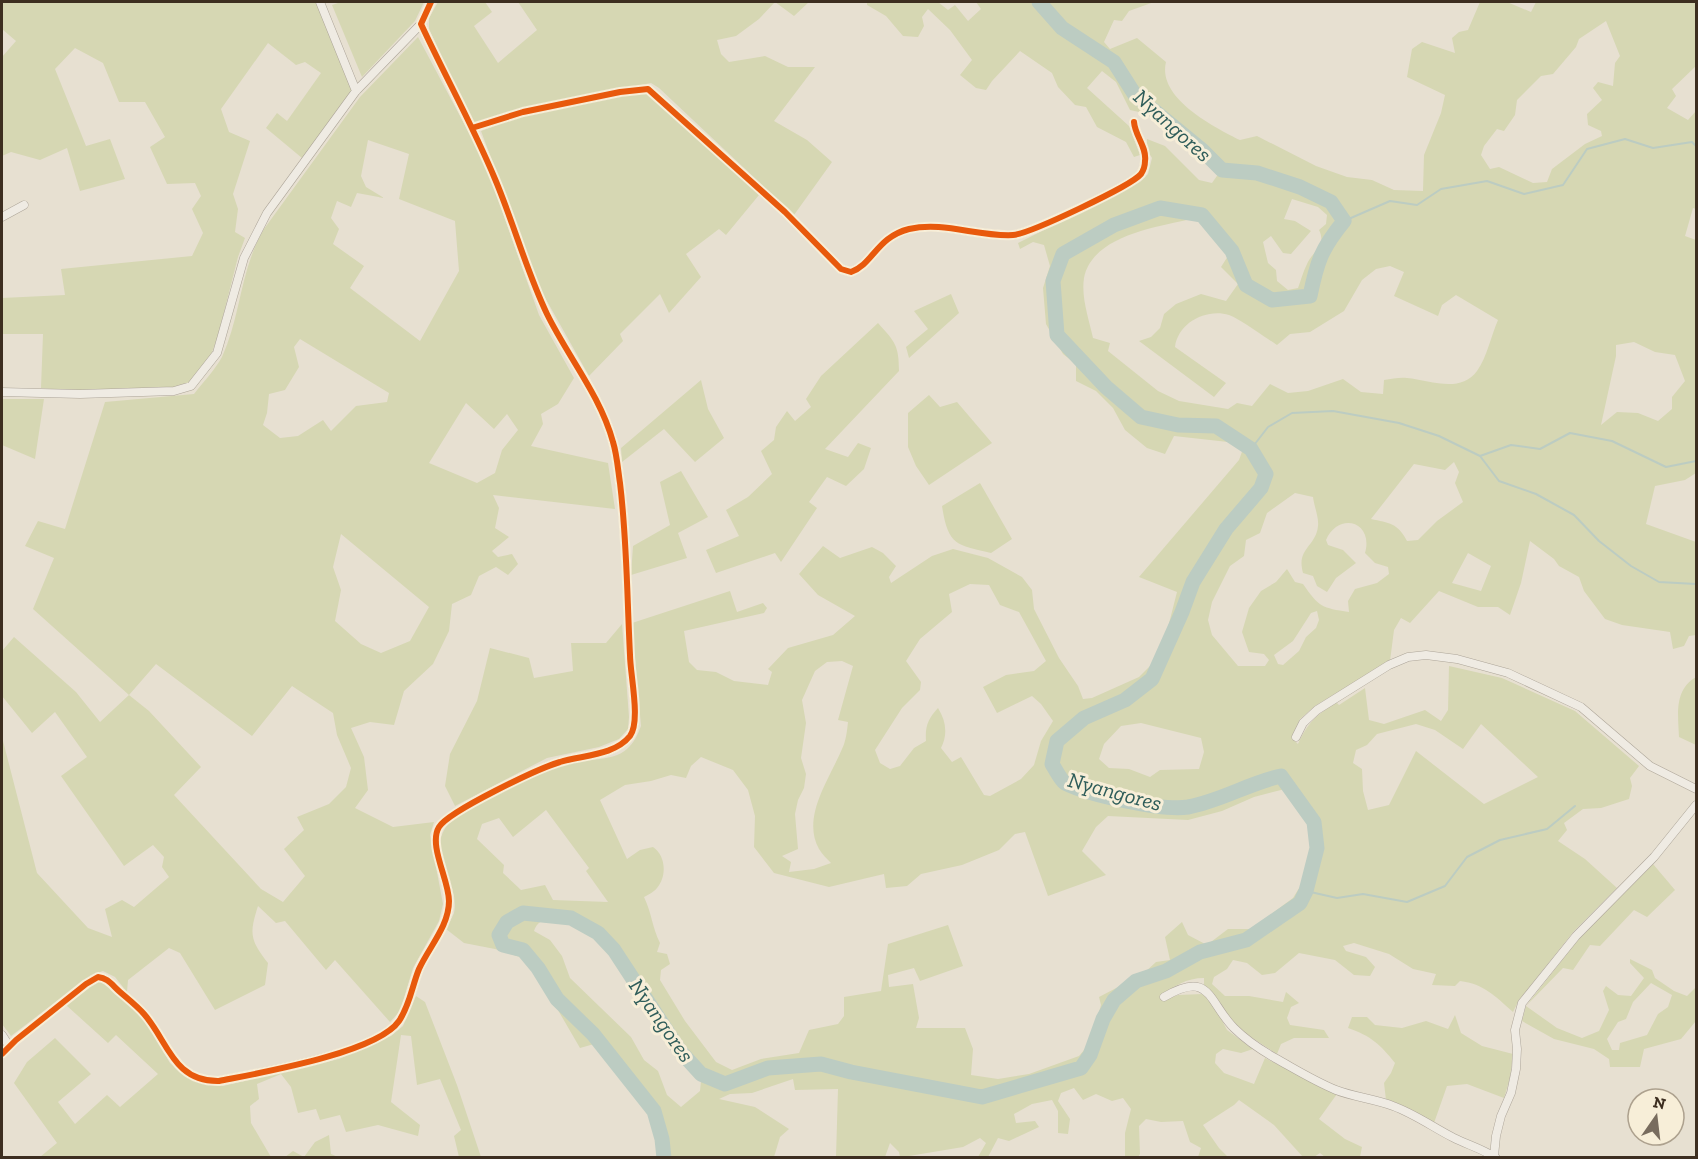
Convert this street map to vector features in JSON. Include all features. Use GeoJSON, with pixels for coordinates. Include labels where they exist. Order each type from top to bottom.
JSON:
{"type":"FeatureCollection","features":[{"type":"Feature","properties":{"kind":"street"},"geometry":{"type":"LineString","coordinates":[[320,2],[356,91]]}},
{"type":"Feature","properties":{"kind":"street"},"geometry":{"type":"LineString","coordinates":[[2,392],[80,394],[174,391],[191,386],[217,353],[244,258],[267,213],[356,91],[421,24],[431,2]]}},
{"type":"Feature","properties":{"kind":"street"},"geometry":{"type":"LineString","coordinates":[[2,1054],[86,984],[98,977],[108,980],[144,1015],[175,1063],[195,1076],[210,1082],[343,1053],[384,1034],[400,1020],[419,969],[438,936],[447,913],[448,894],[436,839],[440,827],[447,818],[531,773],[559,762],[612,749],[632,734],[634,717],[627,557],[613,439],[597,403],[549,317],[533,282],[496,180],[421,24]]}},
{"type":"Feature","properties":{"kind":"street"},"geometry":{"type":"LineString","coordinates":[[472,128],[523,112],[637,89],[651,90],[785,212],[841,269],[851,272],[858,269],[889,237],[906,230],[938,227],[1001,235],[1024,234],[1119,189],[1142,173],[1144,165],[1145,154],[1134,122]]}},
{"type":"Feature","properties":{"kind":"street"},"geometry":{"type":"LineString","coordinates":[[2,217],[24,205]]}},
{"type":"Feature","properties":{"kind":"street"},"geometry":{"type":"LineString","coordinates":[[1296,737],[1303,723],[1317,710],[1389,664],[1408,657],[1426,655],[1457,659],[1508,673],[1581,707],[1650,766],[1696,789]]}},
{"type":"Feature","properties":{"kind":"street"},"geometry":{"type":"LineString","coordinates":[[1164,997],[1176,990],[1192,986],[1202,988],[1214,1000],[1235,1029],[1275,1058],[1337,1090],[1395,1106],[1453,1138],[1495,1157],[1496,1136],[1501,1116],[1511,1093],[1516,1069],[1515,1030],[1522,1003],[1576,936],[1654,857],[1696,805]]}},
{"type":"Feature","properties":{"kind":"street"},"geometry":{"type":"LineString","coordinates":[[2,1035],[9,1046]]}},
{"type":"Feature","properties":{"kind":"green space"},"geometry":{"type":"Polygon","coordinates":[[[2,2],[317,2],[353,91],[302,158],[266,128],[277,113],[287,121],[321,73],[305,62],[296,65],[268,43],[221,109],[229,132],[250,141],[233,194],[238,209],[235,232],[245,238],[211,355],[191,381],[178,387],[83,392],[41,388],[43,334],[2,334],[2,298],[65,295],[61,269],[192,256],[203,233],[192,209],[201,196],[195,183],[167,184],[150,147],[165,137],[145,102],[119,102],[103,63],[75,48],[55,69],[86,146],[110,139],[125,179],[80,191],[67,148],[40,160],[11,152],[2,156],[2,57],[16,41],[2,29],[2,2]]]}},
{"type":"Feature","properties":{"kind":"green space"},"geometry":{"type":"Polygon","coordinates":[[[341,2],[424,2],[415,21],[362,77],[332,5],[341,2]]]}},
{"type":"Feature","properties":{"kind":"green space"},"geometry":{"type":"Polygon","coordinates":[[[438,2],[485,2],[492,12],[474,26],[498,63],[537,30],[518,2],[775,2],[759,19],[736,36],[717,40],[721,54],[729,62],[765,56],[788,67],[815,67],[774,121],[807,140],[832,162],[794,215],[651,83],[519,109],[473,123],[429,29],[429,18],[438,2]]]}},
{"type":"Feature","properties":{"kind":"green space"},"geometry":{"type":"Polygon","coordinates":[[[775,2],[809,2],[794,16],[775,2]]]}},
{"type":"Feature","properties":{"kind":"green space"},"geometry":{"type":"Polygon","coordinates":[[[867,2],[938,2],[948,10],[955,5],[968,21],[981,9],[976,2],[1154,2],[1129,11],[1122,21],[1114,20],[1104,42],[1110,49],[1137,38],[1166,62],[1166,75],[1170,88],[1190,110],[1240,140],[1257,136],[1316,166],[1347,177],[1372,180],[1394,190],[1423,191],[1424,155],[1441,113],[1445,95],[1407,77],[1412,49],[1422,42],[1455,53],[1452,38],[1459,32],[1468,30],[1480,2],[1507,2],[1531,12],[1536,2],[1696,2],[1696,66],[1672,89],[1676,96],[1667,108],[1688,120],[1696,111],[1696,209],[1693,208],[1685,236],[1696,240],[1696,473],[1685,480],[1655,486],[1646,524],[1696,542],[1696,635],[1689,636],[1684,646],[1673,649],[1670,632],[1622,625],[1605,619],[1584,591],[1579,577],[1559,566],[1554,559],[1530,541],[1521,583],[1510,615],[1498,607],[1478,607],[1439,591],[1410,623],[1401,618],[1394,630],[1390,661],[1315,706],[1300,719],[1292,738],[1298,744],[1305,730],[1318,716],[1336,702],[1339,705],[1365,688],[1369,720],[1384,724],[1425,710],[1441,721],[1448,710],[1449,666],[1502,678],[1575,711],[1639,766],[1630,778],[1632,786],[1629,799],[1601,808],[1583,809],[1564,823],[1567,830],[1558,841],[1585,859],[1617,888],[1574,931],[1519,1000],[1513,1012],[1489,992],[1476,985],[1460,981],[1455,986],[1432,985],[1436,974],[1413,969],[1389,954],[1354,943],[1343,946],[1346,951],[1366,957],[1375,967],[1370,976],[1354,975],[1335,960],[1299,953],[1275,973],[1262,975],[1247,963],[1233,960],[1227,969],[1214,977],[1212,984],[1225,996],[1249,996],[1283,1002],[1286,992],[1299,1003],[1291,1007],[1287,1018],[1290,1025],[1324,1030],[1329,1038],[1294,1038],[1281,1044],[1277,1054],[1234,1026],[1219,1001],[1204,986],[1204,978],[1180,983],[1160,997],[1164,1000],[1178,995],[1203,994],[1214,1005],[1227,1030],[1253,1049],[1241,1053],[1223,1049],[1216,1054],[1215,1063],[1224,1073],[1254,1084],[1265,1058],[1337,1094],[1319,1119],[1345,1139],[1362,1147],[1360,1157],[1325,1157],[1320,1153],[1314,1157],[1303,1157],[1274,1125],[1239,1100],[1203,1125],[1228,1157],[1198,1157],[1201,1148],[1190,1142],[1183,1121],[1161,1122],[1146,1119],[1139,1126],[1140,1154],[1138,1157],[1125,1157],[1125,1133],[1131,1109],[1123,1098],[1112,1101],[1096,1094],[1083,1100],[1074,1088],[1061,1093],[1058,1101],[1070,1119],[1068,1134],[1058,1133],[1058,1111],[1052,1100],[1032,1104],[1014,1114],[1016,1123],[1035,1121],[1039,1127],[1009,1141],[998,1138],[988,1157],[978,1157],[986,1143],[980,1138],[963,1147],[909,1157],[900,1157],[899,1152],[890,1143],[885,1157],[836,1157],[838,1089],[795,1090],[793,1079],[752,1093],[730,1094],[719,1099],[755,1107],[789,1129],[780,1137],[774,1157],[660,1157],[654,1126],[640,1099],[601,1048],[594,1044],[580,1048],[537,974],[520,957],[464,943],[446,929],[454,913],[455,901],[441,855],[440,843],[443,832],[451,821],[470,808],[539,774],[577,761],[614,756],[627,749],[634,741],[641,726],[632,623],[730,591],[737,612],[763,603],[767,608],[764,613],[684,631],[689,662],[697,670],[716,672],[734,681],[768,685],[772,672],[768,669],[788,648],[833,635],[855,616],[818,595],[799,574],[823,546],[840,558],[872,547],[883,553],[896,566],[889,577],[891,583],[932,556],[953,549],[988,558],[1022,577],[1032,590],[1034,609],[1059,658],[1078,686],[1083,699],[1092,698],[1139,677],[1155,661],[1164,643],[1177,592],[1139,577],[1239,460],[1243,449],[1228,442],[1174,436],[1165,454],[1147,448],[1125,430],[1113,408],[1096,391],[1076,381],[1076,364],[1063,354],[1046,324],[1043,288],[1050,266],[1044,245],[1033,242],[1020,249],[1018,243],[1140,182],[1148,174],[1152,158],[1147,150],[1147,139],[1165,146],[1199,180],[1212,183],[1219,173],[1183,144],[1146,109],[1139,112],[1130,110],[1116,82],[1102,71],[1087,88],[1129,126],[1140,155],[1134,157],[1126,142],[1097,127],[1086,107],[1075,105],[1058,87],[1052,73],[1020,51],[986,90],[976,88],[960,75],[972,60],[950,30],[928,9],[922,17],[924,26],[918,37],[903,36],[886,16],[867,5],[867,2]],[[1606,21],[1579,39],[1576,47],[1553,74],[1541,76],[1517,100],[1515,115],[1504,131],[1497,129],[1484,146],[1481,155],[1490,169],[1499,167],[1533,183],[1547,182],[1552,169],[1585,144],[1602,136],[1601,131],[1588,125],[1587,114],[1602,100],[1593,88],[1598,82],[1613,86],[1615,63],[1620,56],[1606,21]],[[1292,199],[1284,219],[1295,221],[1311,231],[1291,254],[1283,253],[1271,236],[1263,242],[1268,263],[1276,270],[1277,281],[1288,290],[1298,288],[1309,260],[1320,245],[1319,230],[1326,224],[1327,215],[1318,207],[1292,199]],[[1191,219],[1144,230],[1112,243],[1099,252],[1089,264],[1083,286],[1086,308],[1093,338],[1110,343],[1108,351],[1158,391],[1179,401],[1228,409],[1237,403],[1252,406],[1270,384],[1288,393],[1308,391],[1343,379],[1361,392],[1383,394],[1384,380],[1404,378],[1444,384],[1462,382],[1477,371],[1498,320],[1456,295],[1442,305],[1438,316],[1394,296],[1404,272],[1390,266],[1376,269],[1362,280],[1344,311],[1310,332],[1290,334],[1277,345],[1229,315],[1211,314],[1194,319],[1187,324],[1177,338],[1175,347],[1226,383],[1214,397],[1139,341],[1151,337],[1160,328],[1164,314],[1176,304],[1201,294],[1226,301],[1238,284],[1221,267],[1230,253],[1206,225],[1191,219]],[[1634,342],[1616,345],[1616,356],[1601,425],[1617,412],[1638,413],[1658,421],[1672,409],[1672,397],[1685,381],[1675,355],[1655,352],[1634,342]],[[1454,462],[1445,470],[1414,464],[1371,519],[1396,527],[1407,541],[1418,540],[1437,521],[1463,502],[1455,483],[1459,472],[1454,462]],[[1295,493],[1267,513],[1260,533],[1246,540],[1244,556],[1230,566],[1212,602],[1208,620],[1212,635],[1238,666],[1265,666],[1269,660],[1264,654],[1249,652],[1242,632],[1249,608],[1261,591],[1276,582],[1287,569],[1295,582],[1303,584],[1317,602],[1333,609],[1349,612],[1348,601],[1355,589],[1377,583],[1389,574],[1388,567],[1375,563],[1365,553],[1365,534],[1360,528],[1346,523],[1339,525],[1326,540],[1328,545],[1343,550],[1356,563],[1336,578],[1327,592],[1317,586],[1313,576],[1303,573],[1302,558],[1314,539],[1318,526],[1313,497],[1295,493]],[[1468,553],[1452,583],[1481,591],[1491,566],[1468,553]],[[970,584],[949,594],[952,612],[920,639],[906,661],[921,682],[920,690],[902,708],[875,750],[880,763],[890,769],[900,766],[914,748],[926,741],[928,723],[938,708],[945,728],[945,738],[941,748],[952,762],[961,757],[984,795],[990,796],[1021,779],[1034,765],[1041,741],[1053,721],[1032,696],[997,713],[983,687],[1006,675],[1034,671],[1046,661],[1019,612],[1000,605],[989,585],[970,584]],[[1317,611],[1311,613],[1293,641],[1274,655],[1278,664],[1283,665],[1299,651],[1306,637],[1316,628],[1319,620],[1317,611]],[[842,661],[827,662],[815,671],[802,700],[806,723],[801,758],[806,774],[795,814],[798,849],[782,856],[791,862],[789,872],[814,869],[831,863],[819,849],[814,837],[813,824],[819,798],[845,739],[848,722],[838,720],[853,666],[842,661]],[[1141,723],[1121,726],[1104,744],[1099,759],[1109,768],[1129,769],[1150,777],[1160,770],[1199,769],[1204,752],[1201,738],[1141,723]],[[1416,724],[1377,734],[1367,745],[1356,750],[1353,763],[1362,769],[1363,791],[1368,810],[1389,805],[1416,751],[1484,804],[1538,777],[1481,724],[1463,749],[1435,730],[1416,724]],[[701,757],[691,766],[686,778],[671,775],[625,785],[600,800],[627,859],[640,850],[653,847],[661,856],[664,872],[660,883],[656,889],[644,897],[660,943],[657,952],[667,954],[670,964],[661,970],[660,980],[685,1021],[716,1062],[732,1070],[761,1059],[799,1053],[809,1030],[838,1024],[844,1016],[844,997],[881,991],[888,944],[948,925],[963,966],[920,981],[914,968],[888,975],[889,987],[913,984],[919,1018],[916,1028],[965,1028],[973,1049],[971,1075],[998,1079],[1029,1074],[1079,1056],[1090,1043],[1101,1005],[1099,997],[1143,974],[1156,962],[1170,960],[1165,937],[1182,922],[1188,935],[1207,945],[1228,929],[1251,929],[1293,898],[1306,877],[1313,847],[1308,822],[1285,789],[1254,797],[1222,811],[1188,820],[1108,816],[1096,827],[1082,851],[1106,875],[1048,896],[1025,832],[1015,834],[999,850],[962,865],[921,874],[907,886],[886,888],[884,874],[829,887],[774,873],[754,847],[755,816],[748,790],[733,770],[701,757]],[[546,810],[513,837],[499,818],[482,824],[477,839],[504,865],[503,873],[521,890],[545,885],[553,900],[608,902],[586,871],[589,868],[546,810]],[[552,919],[543,921],[534,931],[550,940],[562,956],[570,978],[631,1037],[644,1060],[658,1071],[667,1095],[681,1107],[700,1091],[701,1081],[669,1043],[611,953],[593,937],[574,925],[552,919]]]}},
{"type":"Feature","properties":{"kind":"green space"},"geometry":{"type":"Polygon","coordinates":[[[418,37],[485,163],[539,315],[574,378],[558,404],[541,414],[543,424],[531,446],[608,463],[615,509],[493,495],[499,508],[495,528],[509,537],[492,551],[498,557],[512,554],[518,564],[508,575],[496,567],[479,576],[471,595],[452,604],[449,631],[433,664],[404,691],[394,725],[370,722],[351,728],[364,757],[368,790],[355,808],[393,827],[434,822],[430,835],[443,904],[439,921],[413,968],[400,1011],[390,1022],[335,960],[326,970],[285,921],[276,923],[258,906],[252,930],[255,942],[268,963],[265,985],[215,1010],[180,953],[169,948],[128,980],[127,992],[115,977],[103,971],[91,975],[11,1036],[2,1024],[2,737],[37,873],[88,928],[112,937],[105,909],[122,900],[134,907],[169,877],[162,867],[164,857],[153,845],[124,866],[61,776],[87,757],[55,712],[32,733],[2,696],[2,651],[14,637],[76,692],[100,722],[129,695],[33,609],[54,558],[25,546],[38,521],[65,529],[105,402],[194,394],[216,367],[228,341],[250,260],[264,229],[360,97],[418,37]],[[368,140],[361,176],[366,187],[384,198],[357,193],[351,207],[337,201],[331,218],[339,229],[333,244],[364,266],[350,288],[420,341],[459,271],[455,221],[399,199],[409,154],[368,140]],[[300,339],[294,347],[299,367],[285,390],[269,394],[263,425],[280,438],[298,436],[323,420],[331,431],[356,406],[387,402],[389,393],[300,339]],[[466,403],[429,463],[477,483],[495,473],[502,450],[518,430],[507,414],[494,429],[466,403]],[[341,534],[333,567],[341,590],[335,621],[361,644],[381,653],[410,641],[429,607],[341,534]],[[156,664],[129,695],[149,711],[201,767],[174,795],[261,889],[283,902],[305,876],[284,849],[304,830],[297,817],[329,804],[346,787],[351,768],[337,735],[333,713],[292,686],[252,736],[156,664]]]}},
{"type":"Feature","properties":{"kind":"green space"},"geometry":{"type":"Polygon","coordinates":[[[636,92],[648,94],[759,195],[726,235],[719,229],[686,254],[701,277],[669,313],[660,294],[620,334],[623,341],[589,376],[539,287],[481,131],[522,116],[636,92]]]}},
{"type":"Feature","properties":{"kind":"green space"},"geometry":{"type":"Polygon","coordinates":[[[951,294],[959,313],[909,358],[906,347],[928,329],[914,311],[951,294]]]}},
{"type":"Feature","properties":{"kind":"green space"},"geometry":{"type":"Polygon","coordinates":[[[878,323],[895,344],[899,371],[825,449],[848,457],[858,443],[871,448],[864,469],[846,486],[827,477],[809,502],[817,508],[781,562],[775,553],[716,573],[706,550],[739,536],[726,510],[748,497],[772,474],[761,451],[774,440],[776,427],[787,411],[795,421],[811,407],[806,399],[821,376],[878,323]]]}},
{"type":"Feature","properties":{"kind":"green space"},"geometry":{"type":"Polygon","coordinates":[[[701,380],[708,409],[724,438],[695,462],[664,429],[622,462],[621,448],[701,380]]]}},
{"type":"Feature","properties":{"kind":"green space"},"geometry":{"type":"Polygon","coordinates":[[[929,395],[940,407],[957,402],[992,443],[929,485],[916,466],[908,447],[908,413],[929,395]]]}},
{"type":"Feature","properties":{"kind":"green space"},"geometry":{"type":"Polygon","coordinates":[[[2,399],[44,399],[35,459],[2,445],[2,399]]]}},
{"type":"Feature","properties":{"kind":"green space"},"geometry":{"type":"Polygon","coordinates":[[[681,471],[708,517],[678,533],[687,558],[631,575],[633,546],[670,525],[660,482],[681,471]]]}},
{"type":"Feature","properties":{"kind":"green space"},"geometry":{"type":"Polygon","coordinates":[[[980,483],[1012,539],[991,553],[969,548],[956,541],[947,529],[944,519],[942,506],[980,483]]]}},
{"type":"Feature","properties":{"kind":"green space"},"geometry":{"type":"Polygon","coordinates":[[[622,624],[629,717],[628,729],[619,739],[599,747],[547,758],[455,806],[445,786],[450,754],[477,701],[490,648],[529,658],[534,678],[573,671],[571,643],[606,643],[622,624]]]}},
{"type":"Feature","properties":{"kind":"green space"},"geometry":{"type":"Polygon","coordinates":[[[1696,677],[1696,745],[1679,737],[1678,711],[1684,689],[1696,677]]]}},
{"type":"Feature","properties":{"kind":"green space"},"geometry":{"type":"Polygon","coordinates":[[[1653,864],[1675,890],[1647,917],[1634,910],[1600,946],[1590,945],[1573,970],[1563,968],[1526,1006],[1578,940],[1653,864]]]}},
{"type":"Feature","properties":{"kind":"green space"},"geometry":{"type":"Polygon","coordinates":[[[1630,959],[1652,970],[1655,978],[1674,991],[1687,996],[1696,987],[1696,1021],[1681,1039],[1644,1049],[1640,1067],[1610,1067],[1609,1059],[1594,1049],[1554,1039],[1522,1021],[1526,1006],[1557,1028],[1582,1038],[1599,1031],[1609,1010],[1603,991],[1606,986],[1618,995],[1631,996],[1644,978],[1630,963],[1630,959]],[[1651,983],[1633,1002],[1626,1019],[1618,1022],[1607,1039],[1612,1050],[1619,1050],[1620,1043],[1647,1035],[1658,1014],[1668,1007],[1672,995],[1651,983]]]}},
{"type":"Feature","properties":{"kind":"green space"},"geometry":{"type":"Polygon","coordinates":[[[98,981],[107,983],[143,1016],[170,1063],[182,1074],[199,1083],[223,1086],[339,1059],[391,1036],[403,1026],[416,996],[425,1002],[457,1085],[481,1157],[459,1157],[454,1136],[461,1130],[440,1079],[417,1085],[411,1036],[401,1035],[391,1102],[420,1125],[418,1136],[378,1125],[346,1132],[340,1115],[320,1120],[316,1109],[298,1113],[291,1087],[281,1074],[257,1084],[259,1099],[250,1106],[251,1123],[271,1157],[40,1157],[57,1143],[14,1083],[27,1062],[55,1038],[91,1074],[58,1102],[75,1124],[107,1095],[120,1107],[158,1074],[116,1035],[108,1043],[66,1005],[98,981]]]}},
{"type":"Feature","properties":{"kind":"green space"},"geometry":{"type":"Polygon","coordinates":[[[1455,1015],[1461,1033],[1482,1046],[1513,1054],[1510,1078],[1504,1098],[1467,1084],[1447,1086],[1434,1123],[1386,1100],[1384,1083],[1395,1063],[1374,1041],[1348,1028],[1352,1017],[1367,1017],[1375,1025],[1402,1028],[1426,1021],[1448,1029],[1455,1015]]]}},
{"type":"Feature","properties":{"kind":"green space"},"geometry":{"type":"Polygon","coordinates":[[[329,1135],[331,1154],[338,1157],[304,1157],[315,1142],[329,1135]]]}},
{"type":"Feature","properties":{"kind":"green space"},"geometry":{"type":"Polygon","coordinates":[[[293,1151],[304,1157],[285,1157],[293,1151]]]}},
{"type":"Feature","properties":{"kind":"waterway","name":"Nyangores"},"geometry":{"type":"LineString","coordinates":[[664,1158],[662,1139],[654,1111],[593,1034],[557,999],[538,968],[523,950],[503,945],[499,935],[507,922],[523,913],[571,918],[598,933],[614,950],[680,1051],[701,1074],[725,1084],[768,1068],[821,1064],[851,1072],[982,1097],[1081,1068],[1090,1055],[1103,1019],[1114,1000],[1136,981],[1166,971],[1200,952],[1246,940],[1300,903],[1306,891],[1317,848],[1314,822],[1281,776],[1200,804],[1176,808],[1126,801],[1076,788],[1065,783],[1052,764],[1057,741],[1084,718],[1125,700],[1152,679],[1193,582],[1226,529],[1261,488],[1266,474],[1251,449],[1216,426],[1178,425],[1141,417],[1106,387],[1057,335],[1053,281],[1063,254],[1114,225],[1160,208],[1202,215],[1232,251],[1246,285],[1272,300],[1310,296],[1321,256],[1344,221],[1331,202],[1300,187],[1257,173],[1222,170],[1202,150],[1135,95],[1114,62],[1062,28],[1039,2]]}},
{"type":"Feature","properties":{"kind":"waterway"},"geometry":{"type":"LineString","coordinates":[[1344,221],[1390,201],[1417,205],[1441,189],[1487,181],[1524,194],[1563,185],[1587,149],[1625,139],[1653,148],[1692,142],[1696,146]]}},
{"type":"Feature","properties":{"kind":"waterway"},"geometry":{"type":"LineString","coordinates":[[1251,449],[1268,427],[1292,413],[1333,411],[1399,423],[1439,436],[1480,456],[1499,481],[1536,494],[1574,515],[1599,541],[1631,566],[1659,582],[1696,584]]}},
{"type":"Feature","properties":{"kind":"waterway"},"geometry":{"type":"LineString","coordinates":[[1480,456],[1511,445],[1540,449],[1570,433],[1612,441],[1666,467],[1696,461]]}},
{"type":"Feature","properties":{"kind":"waterway"},"geometry":{"type":"LineString","coordinates":[[1306,891],[1337,898],[1363,894],[1407,902],[1445,886],[1467,857],[1500,840],[1547,829],[1575,806]]}},
{"type":"Feature","properties":{"kind":"cycle path"},"geometry":{"type":"LineString","coordinates":[[2,1054],[16,1040],[98,977],[110,982],[141,1011],[181,1067],[191,1075],[204,1080],[219,1081],[288,1067],[367,1043],[387,1032],[403,1015],[419,969],[446,919],[449,901],[437,853],[436,834],[439,827],[476,801],[534,772],[560,762],[615,748],[630,736],[633,729],[635,709],[630,663],[624,526],[613,442],[592,392],[547,314],[486,159],[421,24],[431,2]]}},
{"type":"Feature","properties":{"kind":"cycle path"},"geometry":{"type":"LineString","coordinates":[[472,128],[523,112],[620,92],[648,89],[785,212],[841,269],[851,272],[865,263],[890,238],[909,229],[935,227],[1013,235],[1058,218],[1119,188],[1141,174],[1144,166],[1144,151],[1134,122]]}}]}
